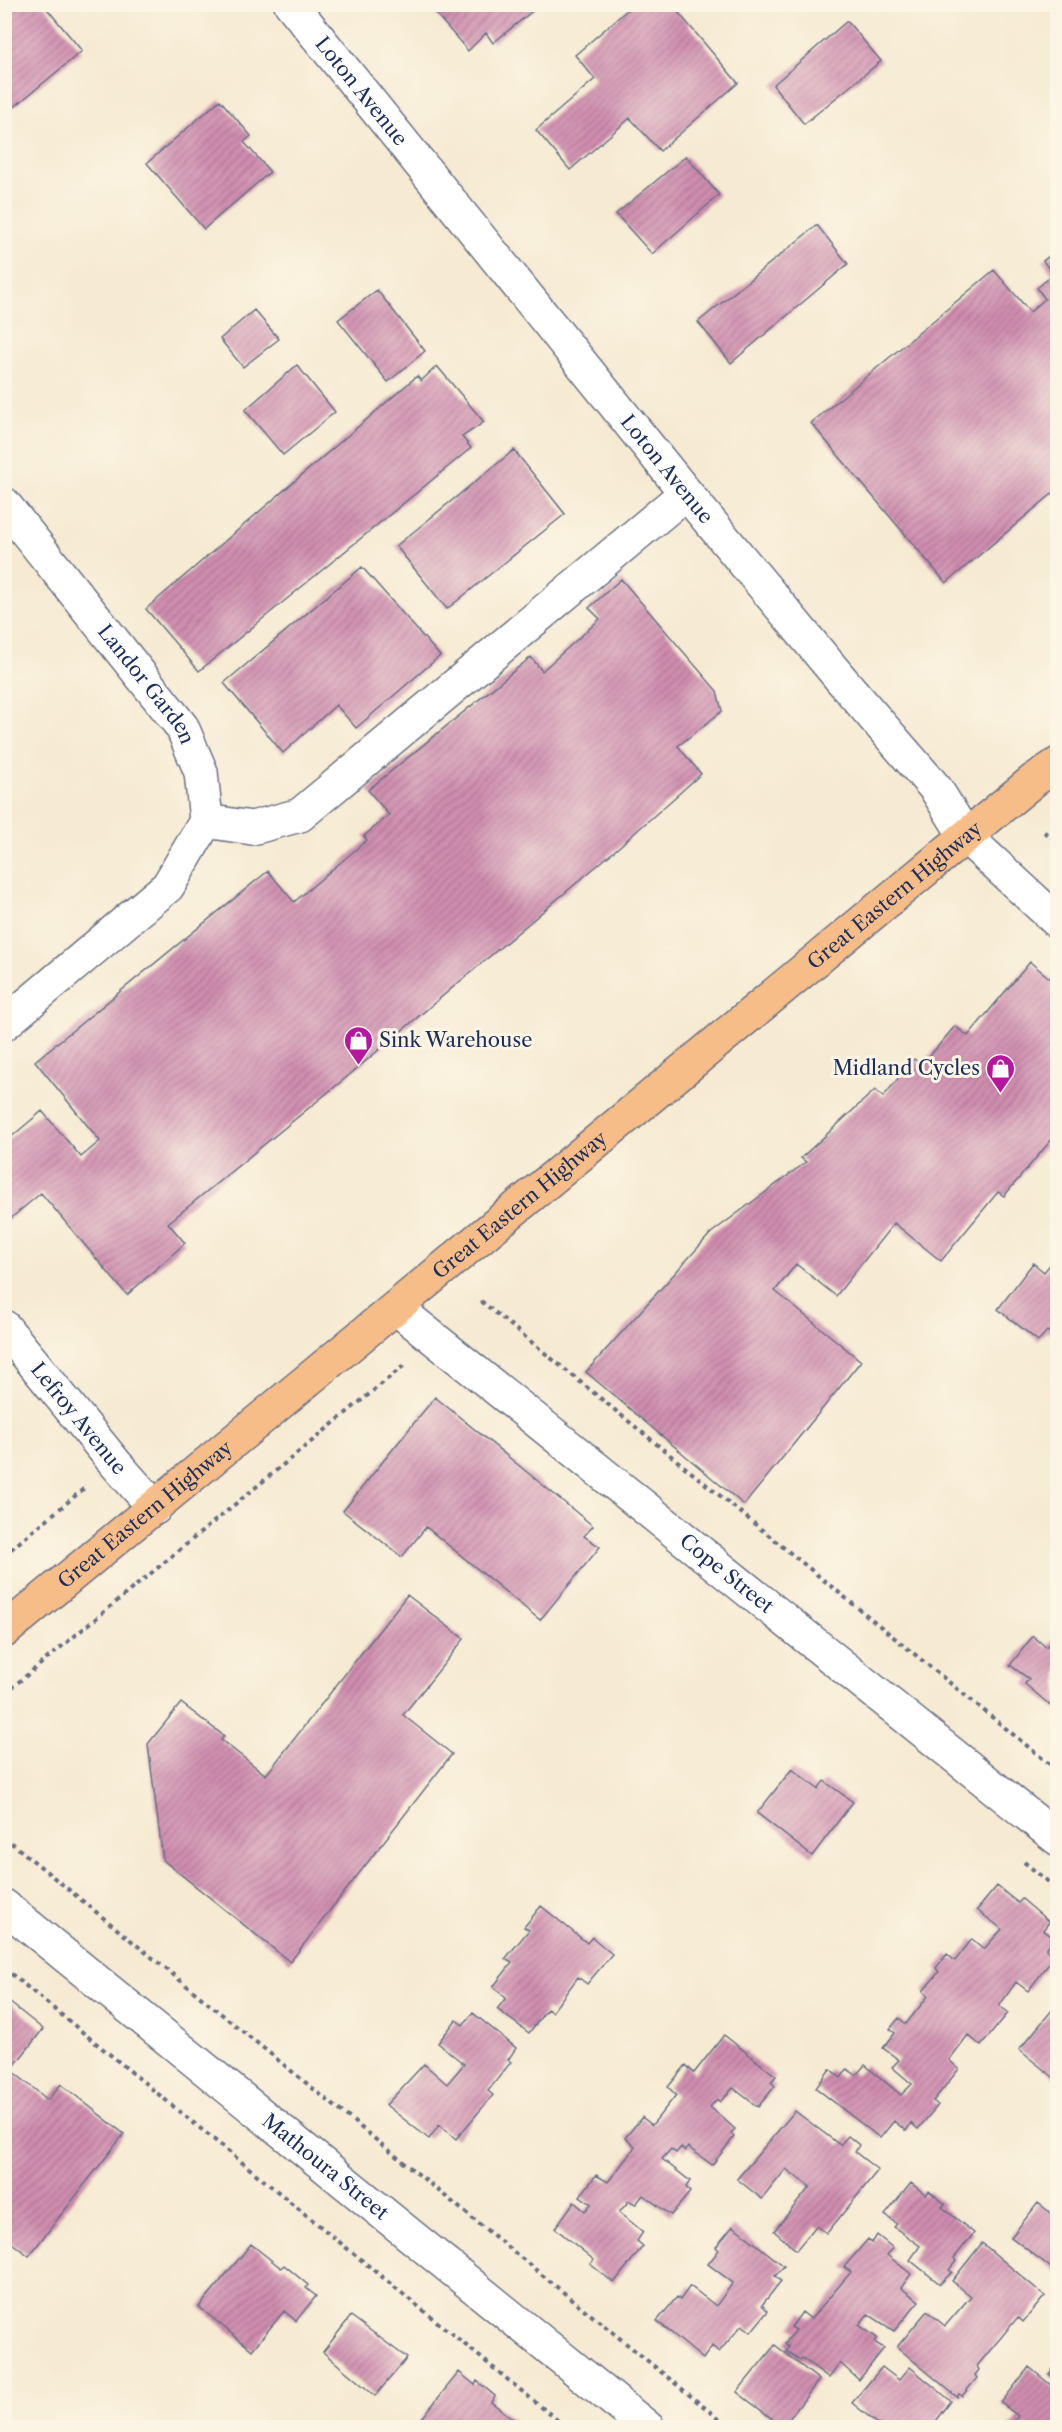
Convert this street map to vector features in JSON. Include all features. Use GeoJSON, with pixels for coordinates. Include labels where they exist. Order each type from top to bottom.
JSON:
{"type":"FeatureCollection","features":[{"type":"Feature","properties":{"kind":"highway","name":"Great Eastern Highway"},"geometry":{"type":"LineString","coordinates":[[4,1631],[1046,772],[1058,753]]}},
{"type":"Feature","properties":{"kind":"street","name":"Loton Avenue"},"geometry":{"type":"LineString","coordinates":[[291,4],[686,493],[936,789],[966,837],[1058,922]]}},
{"type":"Feature","properties":{"kind":"street"},"geometry":{"type":"LineString","coordinates":[[4,1024],[168,886],[206,821],[252,828],[300,815],[686,493]]}},
{"type":"Feature","properties":{"kind":"street","name":"Landor Garden"},"geometry":{"type":"LineString","coordinates":[[4,504],[182,727],[201,772],[206,821]]}},
{"type":"Feature","properties":{"kind":"street","name":"Cope Street"},"geometry":{"type":"LineString","coordinates":[[396,1308],[1058,1839]]}},
{"type":"Feature","properties":{"kind":"street","name":"Lefroy Avenue"},"geometry":{"type":"LineString","coordinates":[[4,1327],[115,1463],[155,1508]]}},
{"type":"Feature","properties":{"kind":"street","name":"Mathoura Street"},"geometry":{"type":"LineString","coordinates":[[4,1906],[648,2427]]}},
{"type":"Feature","properties":{"kind":"path"},"geometry":{"type":"LineString","coordinates":[[1044,832],[1058,842]]}},
{"type":"Feature","properties":{"kind":"path"},"geometry":{"type":"LineString","coordinates":[[481,1301],[1058,1771]]}},
{"type":"Feature","properties":{"kind":"path"},"geometry":{"type":"LineString","coordinates":[[4,1694],[414,1358]]}},
{"type":"Feature","properties":{"kind":"path"},"geometry":{"type":"LineString","coordinates":[[4,1555],[115,1463]]}},
{"type":"Feature","properties":{"kind":"path"},"geometry":{"type":"LineString","coordinates":[[4,1837],[730,2427]]}},
{"type":"Feature","properties":{"kind":"path"},"geometry":{"type":"LineString","coordinates":[[4,1968],[567,2427]]}},
{"type":"Feature","properties":{"kind":"building"},"geometry":{"type":"Polygon","coordinates":[[[4,4],[43,4],[82,51],[13,108],[4,99],[4,4]]]}},
{"type":"Feature","properties":{"kind":"building"},"geometry":{"type":"Polygon","coordinates":[[[433,4],[541,4],[493,43],[486,33],[468,51],[430,7],[433,4]]]}},
{"type":"Feature","properties":{"kind":"building"},"geometry":{"type":"Polygon","coordinates":[[[633,5],[672,5],[738,83],[660,151],[630,118],[570,170],[536,130],[595,79],[575,55],[633,5]]]}},
{"type":"Feature","properties":{"kind":"building"},"geometry":{"type":"Polygon","coordinates":[[[847,21],[881,61],[804,124],[773,85],[847,21]]]}},
{"type":"Feature","properties":{"kind":"building"},"geometry":{"type":"Polygon","coordinates":[[[220,100],[251,136],[244,142],[270,172],[204,229],[147,163],[220,100]]]}},
{"type":"Feature","properties":{"kind":"building"},"geometry":{"type":"Polygon","coordinates":[[[686,156],[719,195],[652,254],[616,214],[686,156]]]}},
{"type":"Feature","properties":{"kind":"building"},"geometry":{"type":"Polygon","coordinates":[[[817,225],[848,264],[731,363],[698,322],[817,225]]]}},
{"type":"Feature","properties":{"kind":"building"},"geometry":{"type":"Polygon","coordinates":[[[1058,249],[1058,489],[946,583],[811,423],[994,270],[1030,312],[1045,299],[1037,288],[1053,274],[1043,261],[1058,249]]]}},
{"type":"Feature","properties":{"kind":"building"},"geometry":{"type":"Polygon","coordinates":[[[377,290],[425,351],[388,382],[338,320],[377,290]]]}},
{"type":"Feature","properties":{"kind":"building"},"geometry":{"type":"Polygon","coordinates":[[[254,310],[279,339],[243,367],[220,339],[254,310]]]}},
{"type":"Feature","properties":{"kind":"building"},"geometry":{"type":"Polygon","coordinates":[[[297,365],[335,412],[283,455],[245,410],[297,365]]]}},
{"type":"Feature","properties":{"kind":"building"},"geometry":{"type":"Polygon","coordinates":[[[437,366],[484,422],[462,437],[471,448],[199,671],[146,609],[417,376],[421,381],[437,366]]]}},
{"type":"Feature","properties":{"kind":"building"},"geometry":{"type":"Polygon","coordinates":[[[514,450],[565,514],[447,609],[396,546],[514,450]]]}},
{"type":"Feature","properties":{"kind":"building"},"geometry":{"type":"Polygon","coordinates":[[[362,567],[440,656],[356,728],[336,705],[283,753],[224,683],[362,567]]]}},
{"type":"Feature","properties":{"kind":"building"},"geometry":{"type":"Polygon","coordinates":[[[621,579],[717,691],[722,711],[678,746],[701,774],[612,853],[348,1076],[168,1223],[185,1243],[127,1295],[41,1193],[4,1224],[4,1143],[42,1111],[81,1157],[100,1141],[35,1061],[268,871],[294,902],[367,840],[364,836],[389,815],[368,790],[531,657],[542,671],[600,619],[589,608],[621,579]]]}},
{"type":"Feature","properties":{"kind":"building"},"geometry":{"type":"Polygon","coordinates":[[[1030,962],[1058,985],[1058,1132],[1004,1196],[998,1192],[941,1261],[894,1223],[836,1296],[796,1264],[775,1291],[861,1361],[744,1505],[586,1372],[711,1233],[806,1162],[801,1158],[875,1090],[883,1097],[914,1059],[922,1065],[955,1026],[968,1036],[1030,962]]]}},
{"type":"Feature","properties":{"kind":"building"},"geometry":{"type":"Polygon","coordinates":[[[1058,1255],[1058,1339],[1047,1331],[1038,1341],[998,1309],[1033,1263],[1044,1272],[1058,1255]]]}},
{"type":"Feature","properties":{"kind":"building"},"geometry":{"type":"Polygon","coordinates":[[[435,1397],[593,1526],[584,1536],[600,1547],[540,1620],[426,1527],[402,1557],[343,1511],[435,1397]]]}},
{"type":"Feature","properties":{"kind":"building"},"geometry":{"type":"Polygon","coordinates":[[[407,1595],[464,1639],[403,1715],[452,1754],[290,1962],[163,1860],[148,1744],[181,1703],[224,1736],[221,1740],[266,1775],[407,1595]]]}},
{"type":"Feature","properties":{"kind":"building"},"geometry":{"type":"Polygon","coordinates":[[[1058,1633],[1058,1712],[1025,1684],[1029,1679],[1010,1665],[1033,1636],[1046,1647],[1058,1633]]]}},
{"type":"Feature","properties":{"kind":"building"},"geometry":{"type":"Polygon","coordinates":[[[792,1769],[818,1789],[824,1781],[853,1802],[812,1856],[757,1813],[792,1769]]]}},
{"type":"Feature","properties":{"kind":"building"},"geometry":{"type":"Polygon","coordinates":[[[997,1886],[1018,1903],[1022,1899],[1049,1922],[1043,1930],[1054,1938],[1046,1949],[1054,1957],[1028,1991],[1016,1982],[999,2006],[1008,2013],[981,2046],[968,2035],[949,2060],[959,2069],[933,2101],[938,2105],[918,2129],[911,2123],[906,2131],[894,2121],[880,2138],[816,2088],[830,2069],[841,2078],[847,2069],[856,2075],[865,2065],[901,2095],[912,2084],[892,2067],[899,2060],[883,2048],[895,2033],[890,2029],[899,2018],[906,2024],[928,1996],[923,1991],[939,1972],[936,1968],[947,1954],[955,1961],[972,1939],[984,1949],[1002,1929],[977,1910],[997,1886]]]}},
{"type":"Feature","properties":{"kind":"building"},"geometry":{"type":"Polygon","coordinates":[[[541,1906],[587,1943],[592,1937],[612,1954],[587,1984],[578,1977],[552,2012],[547,2009],[529,2033],[497,2009],[506,1998],[493,1987],[512,1963],[505,1959],[529,1930],[524,1927],[541,1906]]]}},
{"type":"Feature","properties":{"kind":"building"},"geometry":{"type":"Polygon","coordinates":[[[4,1998],[43,2029],[11,2070],[48,2100],[61,2084],[124,2134],[29,2256],[4,2237],[4,1998]]]}},
{"type":"Feature","properties":{"kind":"building"},"geometry":{"type":"Polygon","coordinates":[[[1058,2003],[1058,2081],[1019,2050],[1058,2003]]]}},
{"type":"Feature","properties":{"kind":"building"},"geometry":{"type":"Polygon","coordinates":[[[473,2013],[516,2048],[508,2060],[511,2062],[488,2091],[493,2095],[456,2139],[439,2125],[429,2139],[386,2105],[424,2064],[447,2084],[464,2064],[438,2043],[456,2020],[463,2025],[473,2013]]]}},
{"type":"Feature","properties":{"kind":"building"},"geometry":{"type":"Polygon","coordinates":[[[724,2035],[776,2076],[771,2082],[775,2086],[758,2107],[733,2088],[720,2102],[717,2099],[710,2107],[735,2129],[731,2133],[734,2137],[712,2165],[688,2147],[685,2151],[681,2147],[676,2153],[671,2149],[662,2159],[690,2181],[686,2187],[690,2192],[671,2215],[643,2195],[636,2204],[629,2201],[619,2212],[643,2232],[637,2241],[643,2246],[614,2283],[590,2264],[594,2260],[555,2228],[574,2202],[585,2211],[591,2204],[580,2196],[596,2175],[608,2182],[635,2147],[625,2138],[642,2117],[652,2125],[676,2095],[668,2087],[686,2065],[694,2073],[724,2035]]]}},
{"type":"Feature","properties":{"kind":"building"},"geometry":{"type":"Polygon","coordinates":[[[795,2111],[840,2145],[848,2136],[859,2145],[855,2152],[878,2170],[827,2233],[816,2226],[796,2250],[774,2231],[810,2187],[786,2169],[762,2199],[737,2179],[795,2111]]]}},
{"type":"Feature","properties":{"kind":"building"},"geometry":{"type":"Polygon","coordinates":[[[911,2183],[926,2195],[929,2191],[945,2204],[942,2207],[974,2233],[954,2258],[956,2261],[949,2270],[952,2272],[940,2284],[910,2260],[920,2246],[894,2227],[897,2224],[885,2215],[911,2183]]]}},
{"type":"Feature","properties":{"kind":"building"},"geometry":{"type":"Polygon","coordinates":[[[1038,2203],[1051,2213],[1058,2205],[1058,2273],[1011,2237],[1038,2203]]]}},
{"type":"Feature","properties":{"kind":"building"},"geometry":{"type":"Polygon","coordinates":[[[733,2226],[784,2266],[775,2276],[781,2281],[762,2305],[768,2311],[751,2332],[742,2325],[719,2352],[712,2346],[703,2359],[657,2321],[677,2297],[680,2300],[690,2286],[716,2306],[733,2283],[708,2264],[719,2250],[716,2247],[733,2226]]]}},
{"type":"Feature","properties":{"kind":"building"},"geometry":{"type":"Polygon","coordinates":[[[877,2235],[893,2248],[887,2255],[911,2274],[901,2288],[919,2301],[894,2331],[868,2314],[859,2325],[877,2338],[874,2342],[884,2348],[859,2380],[840,2363],[829,2378],[802,2358],[800,2360],[786,2351],[789,2347],[785,2343],[796,2330],[791,2327],[802,2312],[811,2319],[851,2272],[844,2267],[868,2239],[872,2243],[877,2235]]]}},
{"type":"Feature","properties":{"kind":"building"},"geometry":{"type":"Polygon","coordinates":[[[982,2243],[1045,2296],[1023,2322],[1018,2317],[977,2366],[979,2370],[975,2375],[977,2378],[962,2396],[959,2394],[957,2397],[897,2347],[927,2311],[945,2326],[971,2296],[952,2281],[982,2243]]]}},
{"type":"Feature","properties":{"kind":"building"},"geometry":{"type":"Polygon","coordinates":[[[251,2244],[281,2268],[284,2265],[308,2285],[306,2288],[316,2296],[296,2321],[284,2311],[252,2350],[199,2307],[251,2244]]]}},
{"type":"Feature","properties":{"kind":"building"},"geometry":{"type":"Polygon","coordinates":[[[351,2316],[407,2358],[375,2396],[323,2352],[351,2316]]]}},
{"type":"Feature","properties":{"kind":"building"},"geometry":{"type":"Polygon","coordinates":[[[775,2345],[819,2380],[783,2427],[737,2392],[775,2345]]]}},
{"type":"Feature","properties":{"kind":"building"},"geometry":{"type":"Polygon","coordinates":[[[1058,2363],[1058,2382],[1049,2374],[1058,2363]]]}},
{"type":"Feature","properties":{"kind":"building"},"geometry":{"type":"Polygon","coordinates":[[[882,2367],[899,2380],[910,2367],[951,2401],[931,2428],[883,2428],[852,2403],[882,2367]]]}},
{"type":"Feature","properties":{"kind":"building"},"geometry":{"type":"Polygon","coordinates":[[[1029,2367],[1058,2391],[1058,2428],[1009,2428],[1018,2416],[1001,2403],[1029,2367]]]}},
{"type":"Feature","properties":{"kind":"building"},"geometry":{"type":"Polygon","coordinates":[[[459,2372],[475,2385],[477,2381],[495,2396],[491,2402],[525,2428],[414,2428],[459,2372]]]}},
{"type":"Feature","properties":{"kind":"place","name":"Sink Warehouse"},"geometry":{"type":"Point","coordinates":[358,1066]}},
{"type":"Feature","properties":{"kind":"place","name":"Midland Cycles"},"geometry":{"type":"Point","coordinates":[1001,1094]}}]}
